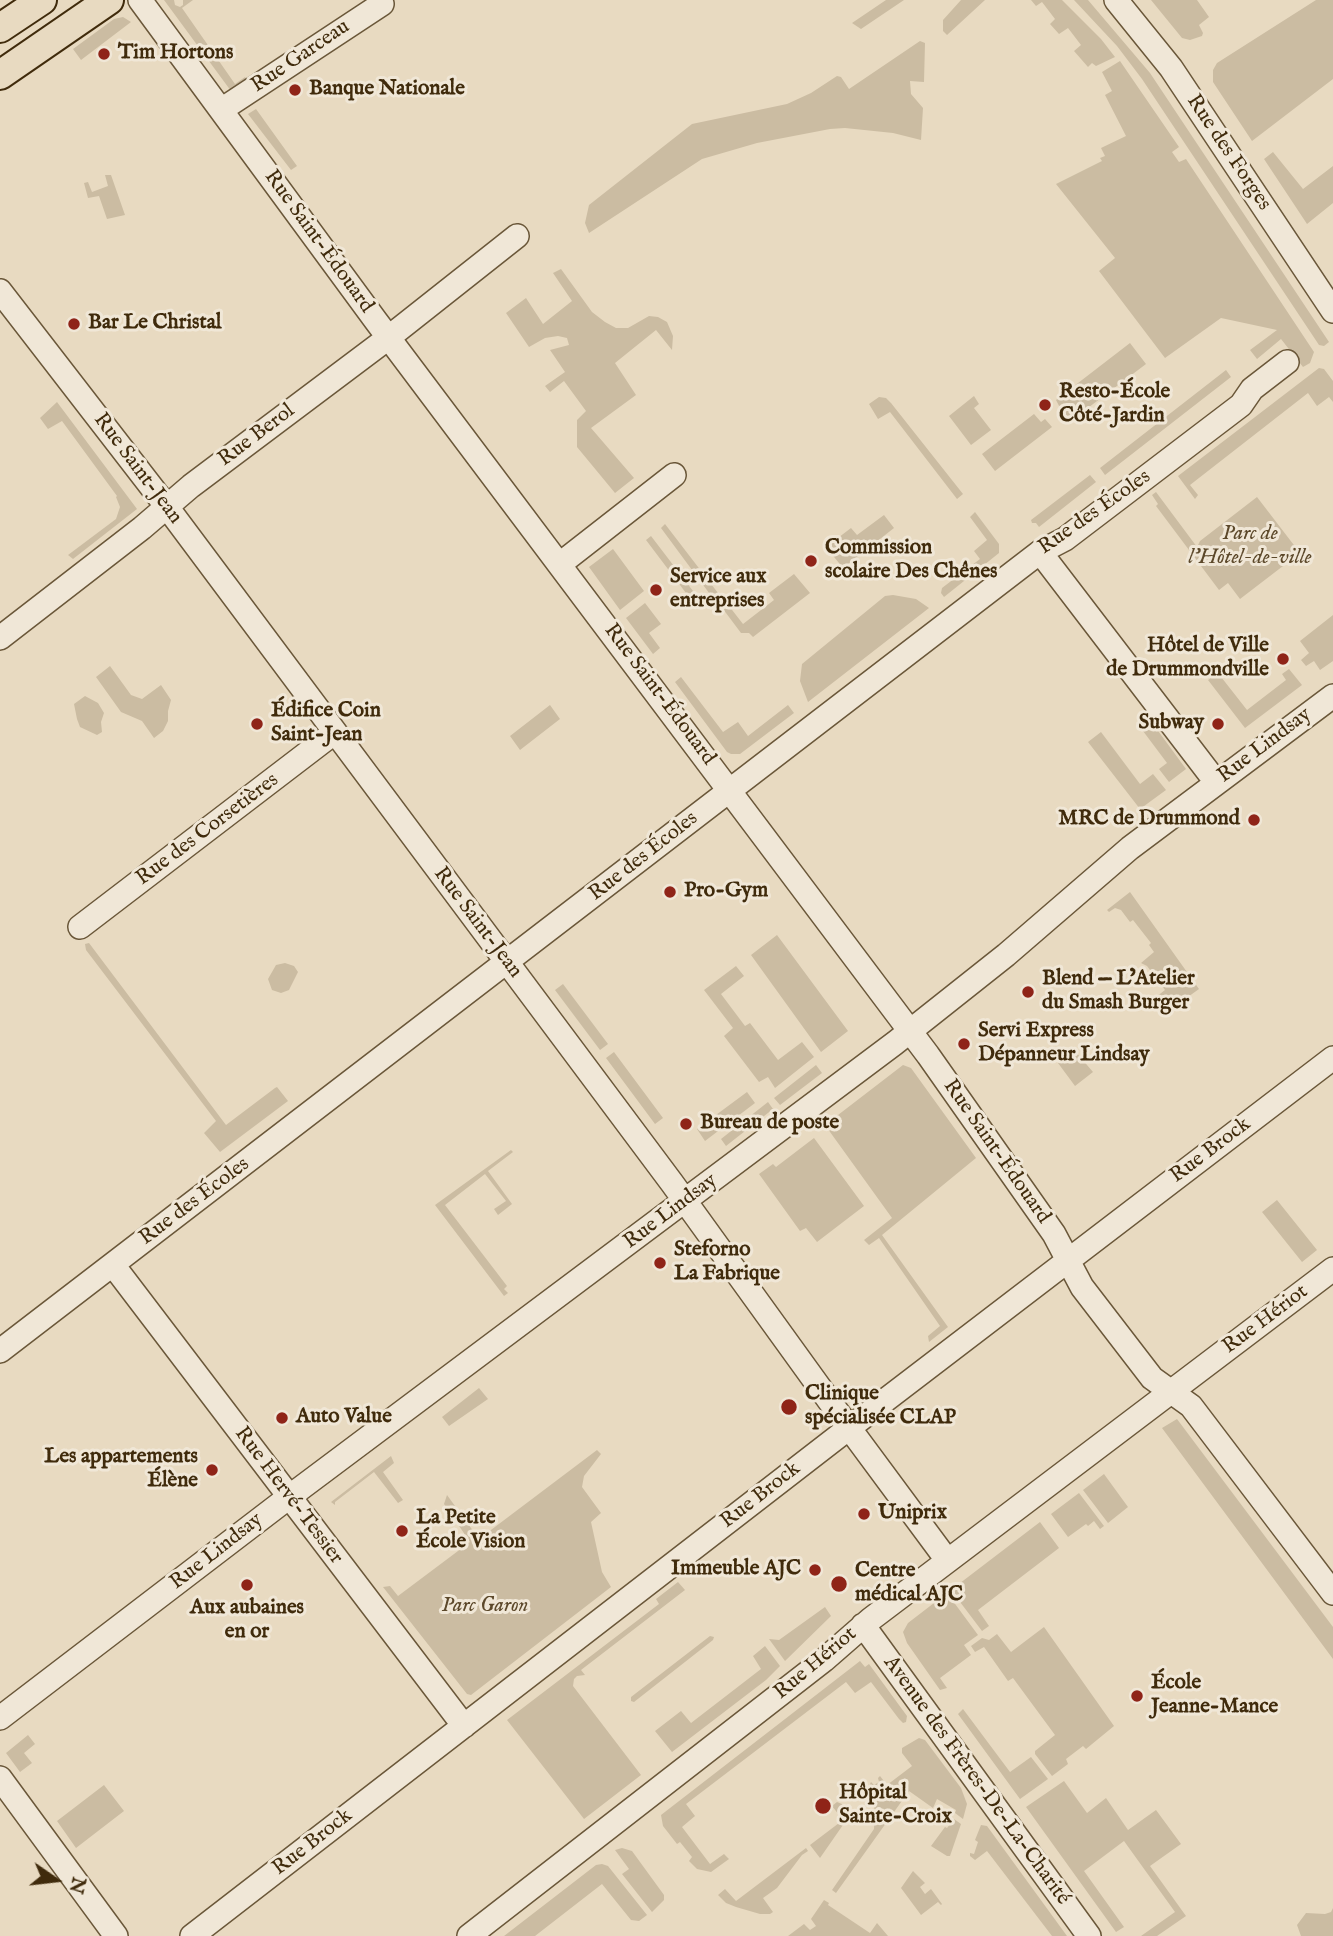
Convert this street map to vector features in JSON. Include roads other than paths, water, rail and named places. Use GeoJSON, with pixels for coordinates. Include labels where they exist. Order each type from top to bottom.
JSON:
{"type":"FeatureCollection","features":[{"type":"Feature","properties":{"kind":"main road"},"geometry":{"type":"LineString","coordinates":[[0,28],[43,0]]}},
{"type":"Feature","properties":{"kind":"main road"},"geometry":{"type":"LineString","coordinates":[[0,75],[109,0]]}},
{"type":"Feature","properties":{"kind":"street","name":"Rue Saint-Édouard"},"geometry":{"type":"LineString","coordinates":[[140,0],[388,338],[910,1031],[1054,1234],[1082,1287],[1146,1371],[1191,1406],[1330,1584]]}},
{"type":"Feature","properties":{"kind":"street","name":"Rue des Forges"},"geometry":{"type":"LineString","coordinates":[[1116,0],[1182,84],[1333,311]]}},
{"type":"Feature","properties":{"kind":"street","name":"Rue Garceau"},"geometry":{"type":"LineString","coordinates":[[221,110],[382,4]]}},
{"type":"Feature","properties":{"kind":"street","name":"Rue Berol"},"geometry":{"type":"LineString","coordinates":[[0,638],[191,486],[388,338],[517,236]]}},
{"type":"Feature","properties":{"kind":"street","name":"Rue Saint-Jean"},"geometry":{"type":"LineString","coordinates":[[0,291],[167,507],[685,1201],[947,1560]]}},
{"type":"Feature","properties":{"kind":"street","name":"Rue des Écoles"},"geometry":{"type":"LineString","coordinates":[[0,1351],[1040,552],[1065,540],[1241,405],[1252,389],[1287,362]]}},
{"type":"Feature","properties":{"kind":"street"},"geometry":{"type":"LineString","coordinates":[[560,564],[674,475]]}},
{"type":"Feature","properties":{"kind":"street"},"geometry":{"type":"LineString","coordinates":[[1040,552],[1216,782]]}},
{"type":"Feature","properties":{"kind":"street","name":"Rue Lindsay"},"geometry":{"type":"LineString","coordinates":[[0,1718],[289,1497],[910,1031],[1006,955],[1109,866],[1216,782],[1333,696]]}},
{"type":"Feature","properties":{"kind":"street","name":"Rue des Corsetières"},"geometry":{"type":"LineString","coordinates":[[80,928],[335,732]]}},
{"type":"Feature","properties":{"kind":"street","name":"Rue Brock"},"geometry":{"type":"LineString","coordinates":[[192,1936],[849,1427],[1333,1058]]}},
{"type":"Feature","properties":{"kind":"street","name":"Rue Hervé-Tessier"},"geometry":{"type":"LineString","coordinates":[[113,1265],[464,1726]]}},
{"type":"Feature","properties":{"kind":"street","name":"Rue Hériot"},"geometry":{"type":"LineString","coordinates":[[469,1936],[831,1655],[863,1625],[947,1560],[1333,1269]]}},
{"type":"Feature","properties":{"kind":"street","name":"Avenue des Frères-De-La-Charité"},"geometry":{"type":"LineString","coordinates":[[863,1625],[1089,1936]]}},
{"type":"Feature","properties":{"kind":"street"},"geometry":{"type":"LineString","coordinates":[[0,1778],[116,1936]]}},
{"type":"Feature","properties":{"kind":"place","name":"Tim Hortons"},"geometry":{"type":"Point","coordinates":[104,54]}},
{"type":"Feature","properties":{"kind":"place","name":"Banque Nationale"},"geometry":{"type":"Point","coordinates":[295,90]}},
{"type":"Feature","properties":{"kind":"place","name":"Bar Le Christal"},"geometry":{"type":"Point","coordinates":[74,324]}},
{"type":"Feature","properties":{"kind":"place","name":"Resto-École Côté-Jardin"},"geometry":{"type":"Point","coordinates":[1045,405]}},
{"type":"Feature","properties":{"kind":"place","name":"Commission scolaire Des Chênes"},"geometry":{"type":"Point","coordinates":[811,561]}},
{"type":"Feature","properties":{"kind":"place","name":"Service aux entreprises"},"geometry":{"type":"Point","coordinates":[656,590]}},
{"type":"Feature","properties":{"kind":"place","name":"Hôtel de Ville de Drummondville"},"geometry":{"type":"Point","coordinates":[1283,659]}},
{"type":"Feature","properties":{"kind":"place","name":"Édifice Coin Saint-Jean"},"geometry":{"type":"Point","coordinates":[257,724]}},
{"type":"Feature","properties":{"kind":"place","name":"Subway"},"geometry":{"type":"Point","coordinates":[1218,724]}},
{"type":"Feature","properties":{"kind":"place","name":"MRC de Drummond"},"geometry":{"type":"Point","coordinates":[1254,820]}},
{"type":"Feature","properties":{"kind":"place","name":"Pro-Gym"},"geometry":{"type":"Point","coordinates":[670,892]}},
{"type":"Feature","properties":{"kind":"place","name":"Blend — L’Atelier du Smash Burger"},"geometry":{"type":"Point","coordinates":[1028,992]}},
{"type":"Feature","properties":{"kind":"place","name":"Servi Express Dépanneur Lindsay"},"geometry":{"type":"Point","coordinates":[964,1044]}},
{"type":"Feature","properties":{"kind":"place","name":"Bureau de poste"},"geometry":{"type":"Point","coordinates":[686,1124]}},
{"type":"Feature","properties":{"kind":"place","name":"Steforno La Fabrique"},"geometry":{"type":"Point","coordinates":[660,1263]}},
{"type":"Feature","properties":{"kind":"place","name":"Clinique spécialisée CLAP"},"geometry":{"type":"Point","coordinates":[789,1407]}},
{"type":"Feature","properties":{"kind":"place","name":"Auto Value"},"geometry":{"type":"Point","coordinates":[282,1418]}},
{"type":"Feature","properties":{"kind":"place","name":"Les appartements Élène"},"geometry":{"type":"Point","coordinates":[212,1470]}},
{"type":"Feature","properties":{"kind":"place","name":"Uniprix"},"geometry":{"type":"Point","coordinates":[864,1514]}},
{"type":"Feature","properties":{"kind":"place","name":"La Petite École Vision"},"geometry":{"type":"Point","coordinates":[402,1531]}},
{"type":"Feature","properties":{"kind":"place","name":"Immeuble AJC"},"geometry":{"type":"Point","coordinates":[815,1570]}},
{"type":"Feature","properties":{"kind":"place","name":"Centre médical AJC"},"geometry":{"type":"Point","coordinates":[839,1584]}},
{"type":"Feature","properties":{"kind":"place","name":"Aux aubaines en or"},"geometry":{"type":"Point","coordinates":[247,1585]}},
{"type":"Feature","properties":{"kind":"place","name":"École Jeanne-Mance"},"geometry":{"type":"Point","coordinates":[1137,1696]}},
{"type":"Feature","properties":{"kind":"place","name":"Hôpital Sainte-Croix"},"geometry":{"type":"Point","coordinates":[823,1806]}},
{"type":"Feature","properties":{"kind":"park label","name":"Parc de l'Hôtel-de-ville"},"geometry":{"type":"Point","coordinates":[1250,547]}},
{"type":"Feature","properties":{"kind":"park label","name":"Parc Garon"},"geometry":{"type":"Point","coordinates":[485,1607]}}]}
